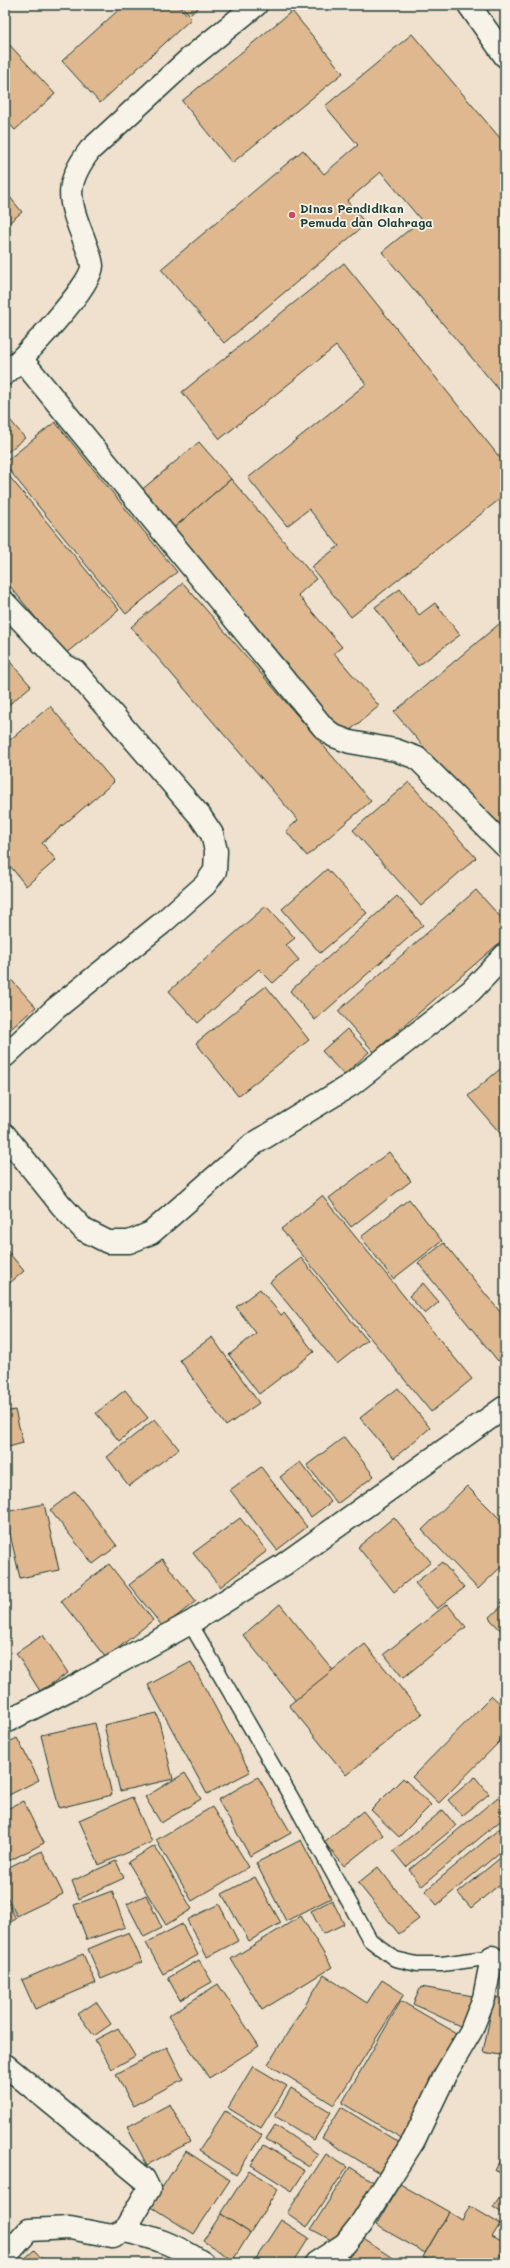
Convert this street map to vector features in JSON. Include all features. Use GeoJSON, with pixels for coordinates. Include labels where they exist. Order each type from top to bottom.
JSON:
{"type":"FeatureCollection","features":[{"type":"Feature","properties":{"kind":"street"},"geometry":{"type":"LineString","coordinates":[[5,374],[22,360],[86,284],[92,267],[71,200],[70,183],[77,167],[90,150],[189,59],[256,5]]}},
{"type":"Feature","properties":{"kind":"street"},"geometry":{"type":"LineString","coordinates":[[468,5],[505,56]]}},
{"type":"Feature","properties":{"kind":"street"},"geometry":{"type":"LineString","coordinates":[[22,360],[323,727],[334,736],[350,742],[395,750],[417,758],[505,846]]}},
{"type":"Feature","properties":{"kind":"street"},"geometry":{"type":"LineString","coordinates":[[5,603],[62,664],[75,671],[200,816],[212,834],[216,851],[215,871],[205,885],[161,924],[55,1009],[5,1056]]}},
{"type":"Feature","properties":{"kind":"street"},"geometry":{"type":"LineString","coordinates":[[5,1135],[61,1205],[84,1230],[108,1242],[129,1242],[151,1233],[252,1145],[352,1084],[471,991],[505,955]]}},
{"type":"Feature","properties":{"kind":"street"},"geometry":{"type":"LineString","coordinates":[[5,1722],[76,1686],[190,1623],[283,1565],[505,1407]]}},
{"type":"Feature","properties":{"kind":"street"},"geometry":{"type":"LineString","coordinates":[[316,2263],[345,2244],[360,2225],[414,2140],[445,2075],[470,2031],[499,1957]]}},
{"type":"Feature","properties":{"kind":"street"},"geometry":{"type":"LineString","coordinates":[[5,2065],[144,2179],[149,2188],[124,2231]]}},
{"type":"Feature","properties":{"kind":"street"},"geometry":{"type":"LineString","coordinates":[[5,2257],[29,2230],[70,2228],[112,2236],[124,2231],[154,2236],[183,2250],[203,2263]]}},
{"type":"Feature","properties":{"kind":"lane"},"geometry":{"type":"LineString","coordinates":[[190,1623],[291,1797],[370,1940],[395,1959],[417,1964],[442,1964],[499,1957]]}},
{"type":"Feature","properties":{"kind":"building"},"geometry":{"type":"Polygon","coordinates":[[[124,5],[178,5],[191,19],[100,103],[62,61],[124,5]]]}},
{"type":"Feature","properties":{"kind":"building"},"geometry":{"type":"Polygon","coordinates":[[[180,5],[201,5],[190,15],[180,5]]]}},
{"type":"Feature","properties":{"kind":"building"},"geometry":{"type":"Polygon","coordinates":[[[292,11],[343,73],[232,163],[182,101],[292,11]]]}},
{"type":"Feature","properties":{"kind":"building","name":"Dinas Pendidikan Pemuda dan Olahraga"},"geometry":{"type":"Polygon","coordinates":[[[412,34],[505,144],[505,211],[502,214],[505,217],[505,397],[382,252],[421,220],[381,172],[347,201],[366,224],[224,343],[161,269],[303,150],[324,174],[358,145],[325,106],[412,34]]]}},
{"type":"Feature","properties":{"kind":"building"},"geometry":{"type":"Polygon","coordinates":[[[5,40],[55,94],[15,130],[5,119],[5,40]]]}},
{"type":"Feature","properties":{"kind":"building"},"geometry":{"type":"Polygon","coordinates":[[[5,191],[22,212],[5,226],[5,191]]]}},
{"type":"Feature","properties":{"kind":"building"},"geometry":{"type":"Polygon","coordinates":[[[344,263],[505,464],[505,495],[351,617],[311,567],[339,546],[309,509],[287,526],[248,478],[366,384],[336,346],[220,439],[182,392],[344,263]]]}},
{"type":"Feature","properties":{"kind":"building"},"geometry":{"type":"Polygon","coordinates":[[[5,414],[25,438],[5,454],[5,414]]]}},
{"type":"Feature","properties":{"kind":"building"},"geometry":{"type":"Polygon","coordinates":[[[55,422],[177,572],[126,614],[5,465],[5,462],[55,422]]]}},
{"type":"Feature","properties":{"kind":"building"},"geometry":{"type":"Polygon","coordinates":[[[199,442],[231,479],[171,530],[139,492],[199,442]]]}},
{"type":"Feature","properties":{"kind":"building"},"geometry":{"type":"Polygon","coordinates":[[[9,476],[119,610],[65,654],[5,580],[5,479],[9,476]]]}},
{"type":"Feature","properties":{"kind":"building"},"geometry":{"type":"Polygon","coordinates":[[[231,479],[316,579],[298,595],[342,647],[334,653],[379,706],[342,737],[169,532],[231,479]]]}},
{"type":"Feature","properties":{"kind":"building"},"geometry":{"type":"Polygon","coordinates":[[[183,583],[371,801],[307,856],[286,831],[298,820],[131,627],[183,583]]]}},
{"type":"Feature","properties":{"kind":"building"},"geometry":{"type":"Polygon","coordinates":[[[400,589],[419,615],[435,603],[460,635],[418,666],[375,607],[400,589]]]}},
{"type":"Feature","properties":{"kind":"building"},"geometry":{"type":"Polygon","coordinates":[[[505,619],[505,830],[499,835],[394,712],[505,619]]]}},
{"type":"Feature","properties":{"kind":"building"},"geometry":{"type":"Polygon","coordinates":[[[5,656],[31,686],[5,708],[5,656]]]}},
{"type":"Feature","properties":{"kind":"building"},"geometry":{"type":"Polygon","coordinates":[[[50,706],[114,782],[42,843],[56,860],[26,886],[11,867],[5,873],[5,744],[50,706]]]}},
{"type":"Feature","properties":{"kind":"building"},"geometry":{"type":"Polygon","coordinates":[[[409,782],[476,858],[421,906],[353,830],[409,782]]]}},
{"type":"Feature","properties":{"kind":"building"},"geometry":{"type":"Polygon","coordinates":[[[327,869],[367,913],[320,953],[282,909],[327,869]]]}},
{"type":"Feature","properties":{"kind":"building"},"geometry":{"type":"Polygon","coordinates":[[[476,890],[505,922],[505,938],[374,1052],[338,1011],[476,890]]]}},
{"type":"Feature","properties":{"kind":"building"},"geometry":{"type":"Polygon","coordinates":[[[397,896],[423,925],[315,1020],[290,991],[397,896]]]}},
{"type":"Feature","properties":{"kind":"building"},"geometry":{"type":"Polygon","coordinates":[[[266,906],[295,938],[286,945],[299,960],[273,983],[259,969],[198,1023],[169,991],[266,906]]]}},
{"type":"Feature","properties":{"kind":"building"},"geometry":{"type":"Polygon","coordinates":[[[5,973],[36,1007],[5,1034],[5,973]]]}},
{"type":"Feature","properties":{"kind":"building"},"geometry":{"type":"Polygon","coordinates":[[[266,986],[309,1040],[238,1096],[196,1043],[266,986]]]}},
{"type":"Feature","properties":{"kind":"building"},"geometry":{"type":"Polygon","coordinates":[[[347,1029],[369,1052],[344,1075],[322,1051],[347,1029]]]}},
{"type":"Feature","properties":{"kind":"building"},"geometry":{"type":"Polygon","coordinates":[[[505,1065],[505,1139],[468,1096],[505,1065]]]}},
{"type":"Feature","properties":{"kind":"building"},"geometry":{"type":"Polygon","coordinates":[[[389,1152],[411,1181],[351,1227],[329,1198],[389,1152]]]}},
{"type":"Feature","properties":{"kind":"building"},"geometry":{"type":"Polygon","coordinates":[[[322,1196],[472,1379],[431,1412],[281,1229],[322,1196]]]}},
{"type":"Feature","properties":{"kind":"building"},"geometry":{"type":"Polygon","coordinates":[[[409,1199],[442,1241],[393,1279],[361,1237],[409,1199]]]}},
{"type":"Feature","properties":{"kind":"building"},"geometry":{"type":"Polygon","coordinates":[[[444,1243],[505,1318],[505,1355],[498,1361],[418,1263],[444,1243]]]}},
{"type":"Feature","properties":{"kind":"building"},"geometry":{"type":"Polygon","coordinates":[[[5,1248],[24,1271],[5,1287],[5,1248]]]}},
{"type":"Feature","properties":{"kind":"building"},"geometry":{"type":"Polygon","coordinates":[[[301,1258],[367,1340],[337,1364],[270,1282],[301,1258]]]}},
{"type":"Feature","properties":{"kind":"building"},"geometry":{"type":"Polygon","coordinates":[[[423,1283],[439,1302],[425,1314],[409,1296],[423,1283]]]}},
{"type":"Feature","properties":{"kind":"building"},"geometry":{"type":"Polygon","coordinates":[[[260,1289],[281,1315],[284,1313],[314,1352],[259,1394],[229,1355],[256,1333],[236,1307],[260,1289]]]}},
{"type":"Feature","properties":{"kind":"building"},"geometry":{"type":"Polygon","coordinates":[[[212,1337],[259,1403],[226,1426],[180,1360],[212,1337]]]}},
{"type":"Feature","properties":{"kind":"building"},"geometry":{"type":"Polygon","coordinates":[[[398,1388],[430,1428],[394,1458],[360,1418],[398,1388]]]}},
{"type":"Feature","properties":{"kind":"building"},"geometry":{"type":"Polygon","coordinates":[[[125,1390],[148,1418],[119,1441],[96,1413],[125,1390]]]}},
{"type":"Feature","properties":{"kind":"building"},"geometry":{"type":"Polygon","coordinates":[[[15,1410],[23,1443],[5,1448],[5,1412],[15,1410]]]}},
{"type":"Feature","properties":{"kind":"building"},"geometry":{"type":"Polygon","coordinates":[[[155,1419],[179,1449],[129,1486],[107,1457],[155,1419]]]}},
{"type":"Feature","properties":{"kind":"building"},"geometry":{"type":"Polygon","coordinates":[[[344,1437],[374,1476],[337,1504],[307,1465],[344,1437]]]}},
{"type":"Feature","properties":{"kind":"building"},"geometry":{"type":"Polygon","coordinates":[[[300,1462],[331,1502],[311,1517],[280,1477],[300,1462]]]}},
{"type":"Feature","properties":{"kind":"building"},"geometry":{"type":"Polygon","coordinates":[[[261,1467],[307,1527],[277,1550],[230,1490],[261,1467]]]}},
{"type":"Feature","properties":{"kind":"building"},"geometry":{"type":"Polygon","coordinates":[[[467,1486],[505,1524],[505,1563],[478,1589],[422,1530],[467,1486]]]}},
{"type":"Feature","properties":{"kind":"building"},"geometry":{"type":"Polygon","coordinates":[[[75,1491],[117,1546],[93,1564],[50,1510],[75,1491]]]}},
{"type":"Feature","properties":{"kind":"building"},"geometry":{"type":"Polygon","coordinates":[[[44,1504],[59,1570],[20,1578],[5,1512],[44,1504]]]}},
{"type":"Feature","properties":{"kind":"building"},"geometry":{"type":"Polygon","coordinates":[[[394,1517],[431,1562],[394,1592],[358,1547],[394,1517]]]}},
{"type":"Feature","properties":{"kind":"building"},"geometry":{"type":"Polygon","coordinates":[[[240,1518],[267,1551],[220,1587],[193,1553],[240,1518]]]}},
{"type":"Feature","properties":{"kind":"building"},"geometry":{"type":"Polygon","coordinates":[[[5,1554],[9,1577],[5,1578],[5,1554]]]}},
{"type":"Feature","properties":{"kind":"building"},"geometry":{"type":"Polygon","coordinates":[[[162,1559],[196,1601],[163,1627],[129,1585],[162,1559]]]}},
{"type":"Feature","properties":{"kind":"building"},"geometry":{"type":"Polygon","coordinates":[[[442,1562],[464,1588],[437,1609],[415,1583],[442,1562]]]}},
{"type":"Feature","properties":{"kind":"building"},"geometry":{"type":"Polygon","coordinates":[[[109,1564],[153,1620],[106,1658],[61,1601],[109,1564]]]}},
{"type":"Feature","properties":{"kind":"building"},"geometry":{"type":"Polygon","coordinates":[[[505,1603],[505,1635],[489,1618],[505,1603]]]}},
{"type":"Feature","properties":{"kind":"building"},"geometry":{"type":"Polygon","coordinates":[[[280,1604],[333,1670],[296,1701],[243,1635],[280,1604]]]}},
{"type":"Feature","properties":{"kind":"building"},"geometry":{"type":"Polygon","coordinates":[[[447,1604],[466,1627],[403,1678],[384,1654],[447,1604]]]}},
{"type":"Feature","properties":{"kind":"building"},"geometry":{"type":"Polygon","coordinates":[[[43,1635],[68,1673],[40,1691],[16,1653],[43,1635]]]}},
{"type":"Feature","properties":{"kind":"building"},"geometry":{"type":"Polygon","coordinates":[[[365,1644],[422,1714],[346,1775],[289,1705],[365,1644]]]}},
{"type":"Feature","properties":{"kind":"building"},"geometry":{"type":"Polygon","coordinates":[[[191,1662],[250,1772],[207,1794],[148,1685],[191,1662]]]}},
{"type":"Feature","properties":{"kind":"building"},"geometry":{"type":"Polygon","coordinates":[[[492,1696],[505,1708],[505,1736],[439,1803],[412,1777],[492,1696]]]}},
{"type":"Feature","properties":{"kind":"building"},"geometry":{"type":"Polygon","coordinates":[[[157,1713],[173,1779],[120,1791],[104,1725],[157,1713]]]}},
{"type":"Feature","properties":{"kind":"building"},"geometry":{"type":"Polygon","coordinates":[[[95,1723],[112,1795],[59,1808],[41,1735],[95,1723]]]}},
{"type":"Feature","properties":{"kind":"building"},"geometry":{"type":"Polygon","coordinates":[[[17,1738],[39,1780],[5,1797],[5,1744],[17,1738]]]}},
{"type":"Feature","properties":{"kind":"building"},"geometry":{"type":"Polygon","coordinates":[[[185,1773],[201,1799],[161,1823],[145,1797],[185,1773]]]}},
{"type":"Feature","properties":{"kind":"building"},"geometry":{"type":"Polygon","coordinates":[[[258,1777],[291,1833],[250,1856],[218,1800],[258,1777]]]}},
{"type":"Feature","properties":{"kind":"building"},"geometry":{"type":"Polygon","coordinates":[[[475,1777],[489,1794],[462,1816],[448,1800],[475,1777]]]}},
{"type":"Feature","properties":{"kind":"building"},"geometry":{"type":"Polygon","coordinates":[[[403,1778],[431,1805],[399,1837],[371,1810],[403,1778]]]}},
{"type":"Feature","properties":{"kind":"building"},"geometry":{"type":"Polygon","coordinates":[[[132,1797],[152,1842],[99,1865],[79,1820],[132,1797]]]}},
{"type":"Feature","properties":{"kind":"building"},"geometry":{"type":"Polygon","coordinates":[[[498,1797],[505,1805],[505,1817],[422,1886],[409,1870],[498,1797]]]}},
{"type":"Feature","properties":{"kind":"building"},"geometry":{"type":"Polygon","coordinates":[[[23,1801],[44,1843],[5,1863],[5,1810],[23,1801]]]}},
{"type":"Feature","properties":{"kind":"building"},"geometry":{"type":"Polygon","coordinates":[[[212,1807],[249,1867],[192,1901],[156,1840],[212,1807]]]}},
{"type":"Feature","properties":{"kind":"building"},"geometry":{"type":"Polygon","coordinates":[[[443,1810],[456,1826],[406,1867],[393,1851],[443,1810]]]}},
{"type":"Feature","properties":{"kind":"building"},"geometry":{"type":"Polygon","coordinates":[[[363,1811],[383,1835],[344,1866],[324,1842],[363,1811]]]}},
{"type":"Feature","properties":{"kind":"building"},"geometry":{"type":"Polygon","coordinates":[[[505,1824],[505,1848],[437,1905],[425,1891],[505,1824]]]}},
{"type":"Feature","properties":{"kind":"building"},"geometry":{"type":"Polygon","coordinates":[[[301,1840],[331,1898],[286,1921],[256,1863],[301,1840]]]}},
{"type":"Feature","properties":{"kind":"building"},"geometry":{"type":"Polygon","coordinates":[[[155,1846],[192,1909],[166,1925],[128,1862],[155,1846]]]}},
{"type":"Feature","properties":{"kind":"building"},"geometry":{"type":"Polygon","coordinates":[[[42,1851],[63,1894],[17,1916],[5,1893],[5,1869],[42,1851]]]}},
{"type":"Feature","properties":{"kind":"building"},"geometry":{"type":"Polygon","coordinates":[[[505,1854],[505,1880],[471,1908],[458,1893],[505,1854]]]}},
{"type":"Feature","properties":{"kind":"building"},"geometry":{"type":"Polygon","coordinates":[[[116,1861],[124,1878],[79,1899],[72,1881],[116,1861]]]}},
{"type":"Feature","properties":{"kind":"building"},"geometry":{"type":"Polygon","coordinates":[[[378,1867],[419,1919],[399,1934],[358,1883],[378,1867]]]}},
{"type":"Feature","properties":{"kind":"building"},"geometry":{"type":"Polygon","coordinates":[[[255,1877],[281,1923],[249,1941],[222,1894],[255,1877]]]}},
{"type":"Feature","properties":{"kind":"building"},"geometry":{"type":"Polygon","coordinates":[[[112,1891],[125,1927],[87,1940],[74,1905],[112,1891]]]}},
{"type":"Feature","properties":{"kind":"building"},"geometry":{"type":"Polygon","coordinates":[[[146,1895],[162,1928],[144,1937],[127,1904],[146,1895]]]}},
{"type":"Feature","properties":{"kind":"building"},"geometry":{"type":"Polygon","coordinates":[[[5,1897],[16,1919],[5,1925],[5,1897]]]}},
{"type":"Feature","properties":{"kind":"building"},"geometry":{"type":"Polygon","coordinates":[[[332,1900],[344,1924],[323,1934],[311,1911],[332,1900]]]}},
{"type":"Feature","properties":{"kind":"building"},"geometry":{"type":"Polygon","coordinates":[[[219,1904],[238,1941],[207,1957],[187,1920],[219,1904]]]}},
{"type":"Feature","properties":{"kind":"building"},"geometry":{"type":"Polygon","coordinates":[[[301,1916],[332,1967],[262,2010],[231,1959],[301,1916]]]}},
{"type":"Feature","properties":{"kind":"building"},"geometry":{"type":"Polygon","coordinates":[[[182,1924],[198,1955],[163,1974],[146,1943],[182,1924]]]}},
{"type":"Feature","properties":{"kind":"building"},"geometry":{"type":"Polygon","coordinates":[[[129,1932],[142,1962],[101,1979],[88,1949],[129,1932]]]}},
{"type":"Feature","properties":{"kind":"building"},"geometry":{"type":"Polygon","coordinates":[[[83,1954],[96,1983],[35,2009],[22,1980],[83,1954]]]}},
{"type":"Feature","properties":{"kind":"building"},"geometry":{"type":"Polygon","coordinates":[[[199,1960],[212,1982],[180,2000],[168,1978],[199,1960]]]}},
{"type":"Feature","properties":{"kind":"building"},"geometry":{"type":"Polygon","coordinates":[[[324,1975],[367,2003],[382,1980],[404,1994],[334,2105],[268,2064],[324,1975]]]}},
{"type":"Feature","properties":{"kind":"building"},"geometry":{"type":"Polygon","coordinates":[[[218,1984],[259,2046],[209,2078],[168,2016],[218,1984]]]}},
{"type":"Feature","properties":{"kind":"building"},"geometry":{"type":"Polygon","coordinates":[[[421,1987],[479,1997],[464,2028],[413,2004],[421,1987]]]}},
{"type":"Feature","properties":{"kind":"building"},"geometry":{"type":"Polygon","coordinates":[[[494,1997],[505,1999],[505,2056],[483,2052],[494,1997]]]}},
{"type":"Feature","properties":{"kind":"building"},"geometry":{"type":"Polygon","coordinates":[[[401,2001],[463,2037],[403,2139],[342,2103],[401,2001]]]}},
{"type":"Feature","properties":{"kind":"building"},"geometry":{"type":"Polygon","coordinates":[[[96,2002],[111,2024],[94,2036],[78,2014],[96,2002]]]}},
{"type":"Feature","properties":{"kind":"building"},"geometry":{"type":"Polygon","coordinates":[[[118,2028],[135,2056],[112,2069],[95,2040],[118,2028]]]}},
{"type":"Feature","properties":{"kind":"building"},"geometry":{"type":"Polygon","coordinates":[[[167,2047],[183,2079],[133,2106],[116,2074],[167,2047]]]}},
{"type":"Feature","properties":{"kind":"building"},"geometry":{"type":"Polygon","coordinates":[[[253,2066],[287,2086],[261,2128],[228,2108],[253,2066]]]}},
{"type":"Feature","properties":{"kind":"building"},"geometry":{"type":"Polygon","coordinates":[[[291,2088],[331,2112],[314,2140],[275,2116],[291,2088]]]}},
{"type":"Feature","properties":{"kind":"building"},"geometry":{"type":"Polygon","coordinates":[[[170,2104],[190,2142],[147,2165],[127,2127],[170,2104]]]}},
{"type":"Feature","properties":{"kind":"building"},"geometry":{"type":"Polygon","coordinates":[[[341,2107],[400,2143],[381,2174],[322,2138],[341,2107]]]}},
{"type":"Feature","properties":{"kind":"building"},"geometry":{"type":"Polygon","coordinates":[[[225,2111],[262,2135],[236,2175],[199,2151],[225,2111]]]}},
{"type":"Feature","properties":{"kind":"building"},"geometry":{"type":"Polygon","coordinates":[[[275,2125],[318,2154],[309,2167],[266,2139],[275,2125]]]}},
{"type":"Feature","properties":{"kind":"building"},"geometry":{"type":"Polygon","coordinates":[[[264,2145],[305,2171],[292,2191],[251,2165],[264,2145]]]}},
{"type":"Feature","properties":{"kind":"building"},"geometry":{"type":"Polygon","coordinates":[[[186,2151],[230,2180],[194,2234],[150,2206],[186,2151]]]}},
{"type":"Feature","properties":{"kind":"building"},"geometry":{"type":"Polygon","coordinates":[[[326,2154],[347,2167],[307,2227],[287,2213],[326,2154]]]}},
{"type":"Feature","properties":{"kind":"building"},"geometry":{"type":"Polygon","coordinates":[[[505,2154],[505,2176],[495,2170],[505,2154]]]}},
{"type":"Feature","properties":{"kind":"building"},"geometry":{"type":"Polygon","coordinates":[[[350,2167],[380,2186],[340,2245],[311,2229],[350,2167]]]}},
{"type":"Feature","properties":{"kind":"building"},"geometry":{"type":"Polygon","coordinates":[[[249,2170],[278,2189],[250,2233],[221,2214],[249,2170]]]}},
{"type":"Feature","properties":{"kind":"building"},"geometry":{"type":"Polygon","coordinates":[[[400,2184],[449,2212],[425,2253],[376,2225],[400,2184]]]}},
{"type":"Feature","properties":{"kind":"building"},"geometry":{"type":"Polygon","coordinates":[[[505,2188],[505,2215],[493,2207],[505,2188]]]}},
{"type":"Feature","properties":{"kind":"building"},"geometry":{"type":"Polygon","coordinates":[[[470,2206],[500,2224],[492,2237],[505,2244],[505,2248],[496,2263],[434,2263],[423,2257],[449,2212],[462,2220],[470,2206]]]}},
{"type":"Feature","properties":{"kind":"building"},"geometry":{"type":"Polygon","coordinates":[[[221,2214],[250,2233],[233,2260],[203,2241],[221,2214]]]}},
{"type":"Feature","properties":{"kind":"building"},"geometry":{"type":"Polygon","coordinates":[[[281,2220],[309,2238],[293,2263],[253,2263],[281,2220]]]}},
{"type":"Feature","properties":{"kind":"building"},"geometry":{"type":"Polygon","coordinates":[[[362,2238],[400,2263],[345,2263],[362,2238]]]}},
{"type":"Feature","properties":{"kind":"building"},"geometry":{"type":"Polygon","coordinates":[[[34,2250],[46,2263],[20,2263],[34,2250]]]}},
{"type":"Feature","properties":{"kind":"place","name":"Dinas Pendidikan Pemuda dan Olahraga"},"geometry":{"type":"Point","coordinates":[292,215]}}]}
